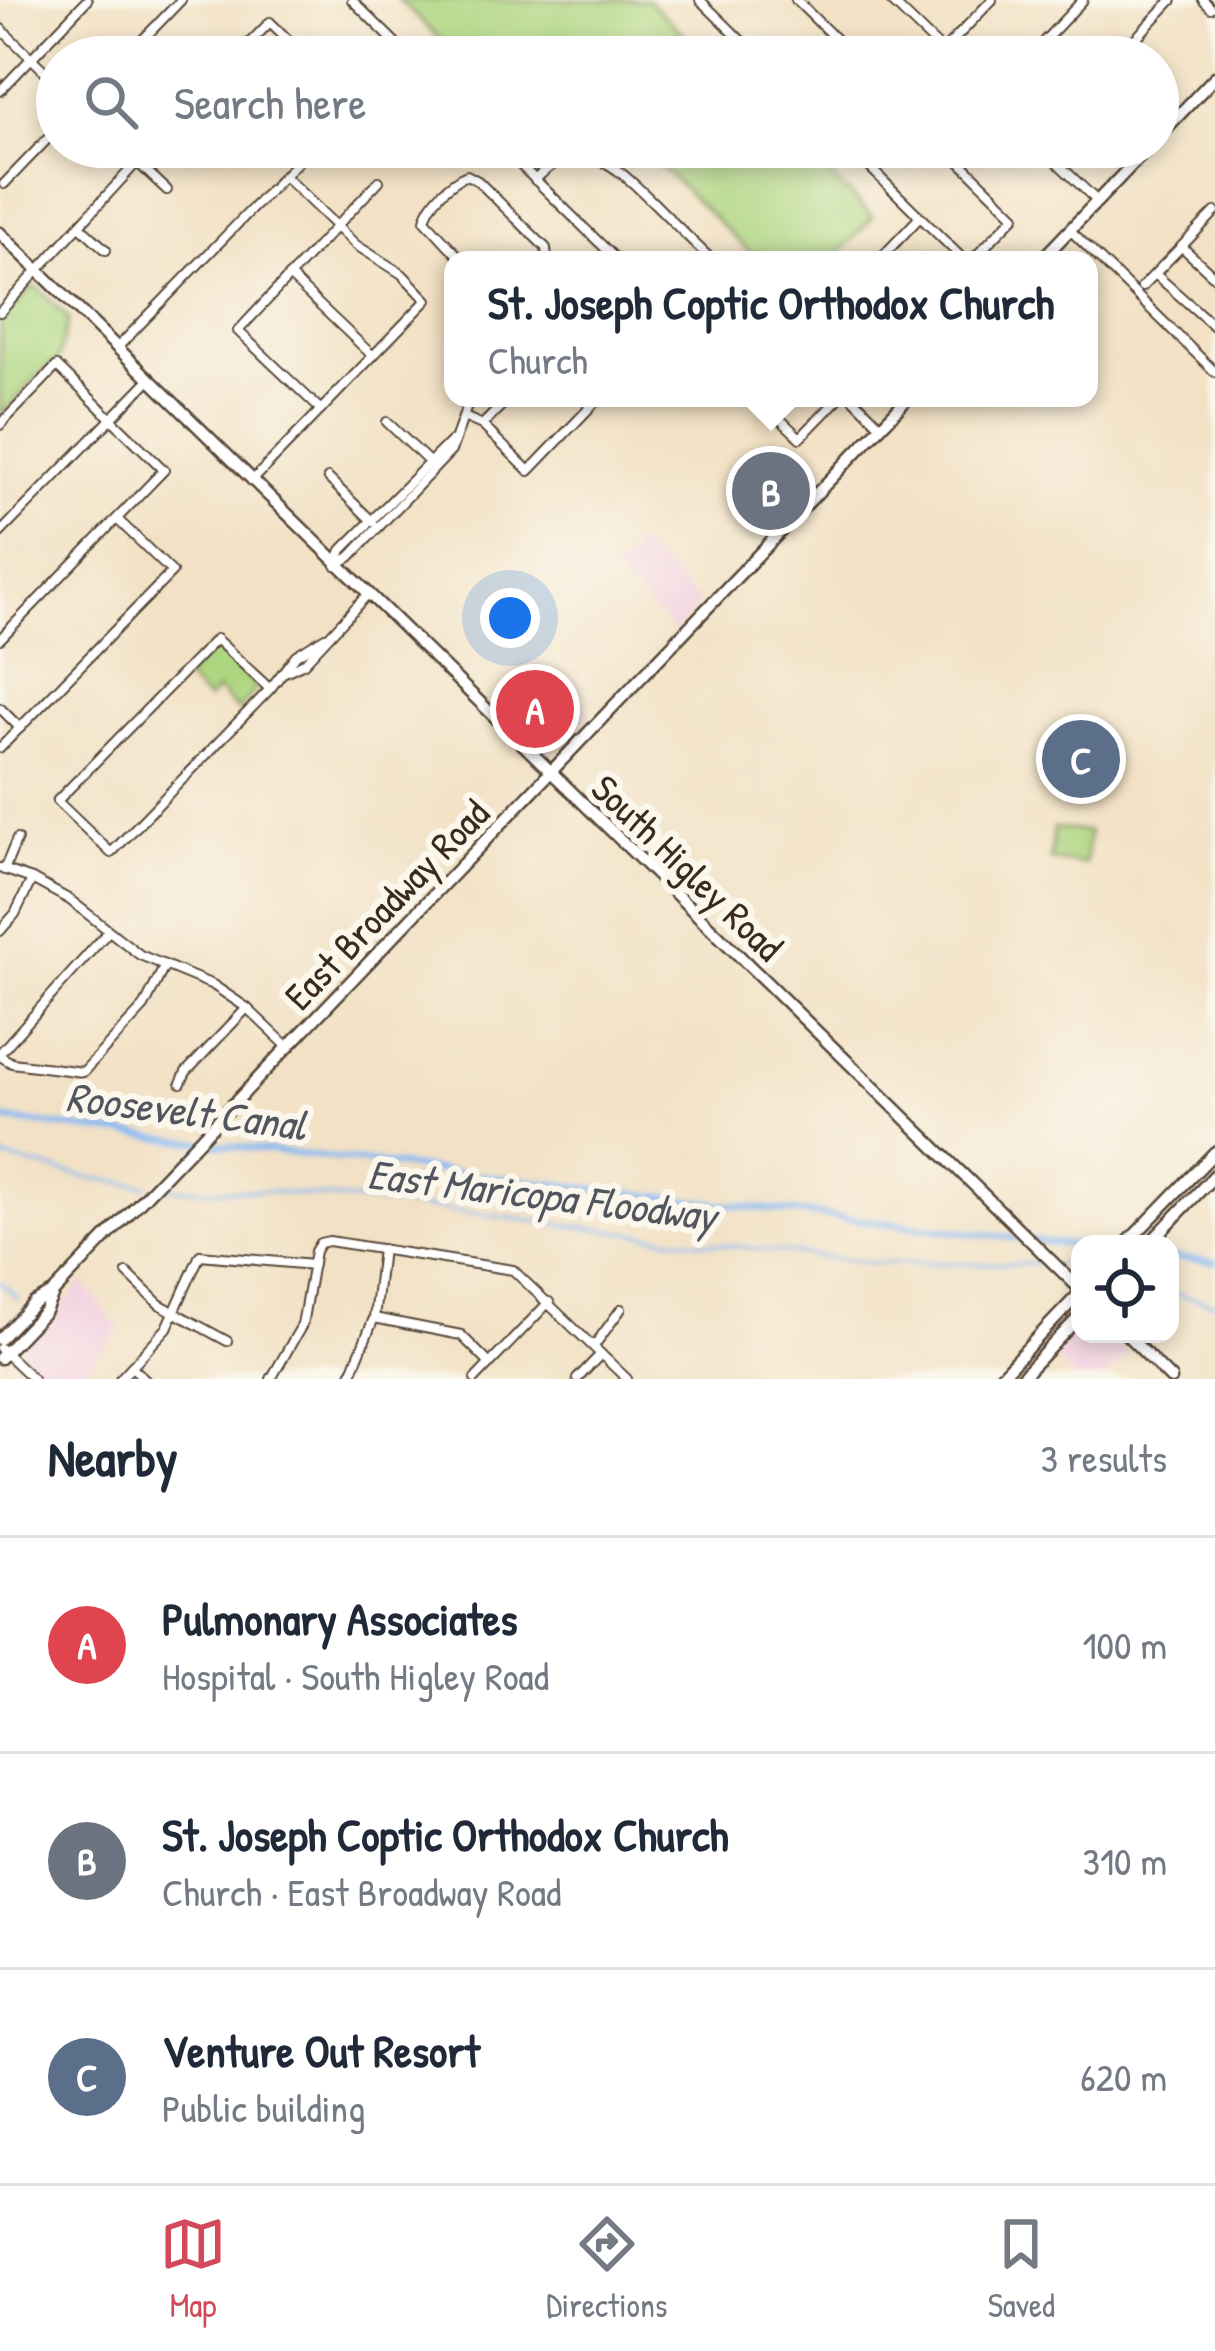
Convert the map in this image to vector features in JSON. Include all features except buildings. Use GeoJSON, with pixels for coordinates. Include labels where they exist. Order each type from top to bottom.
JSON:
{"type":"FeatureCollection","features":[{"type":"Feature","properties":{"kind":"main road"},"geometry":{"type":"LineString","coordinates":[[1179,115],[1215,77]]}},
{"type":"Feature","properties":{"kind":"main road"},"geometry":{"type":"LineString","coordinates":[[1050,251],[1129,168]]}},
{"type":"Feature","properties":{"kind":"main road","name":"South Higley Road"},"geometry":{"type":"LineString","coordinates":[[0,233],[1071,1281]]}},
{"type":"Feature","properties":{"kind":"main road","name":"East Broadway Road"},"geometry":{"type":"LineString","coordinates":[[1,1349],[34,1303],[53,1292],[169,1173],[899,407]]}},
{"type":"Feature","properties":{"kind":"main road"},"geometry":{"type":"LineString","coordinates":[[1135,1235],[1215,1152]]}},
{"type":"Feature","properties":{"kind":"main road"},"geometry":{"type":"LineString","coordinates":[[1158,1235],[1215,1175]]}},
{"type":"Feature","properties":{"kind":"main road"},"geometry":{"type":"LineString","coordinates":[[998,1379],[1071,1301]]}},
{"type":"Feature","properties":{"kind":"main road"},"geometry":{"type":"LineString","coordinates":[[1020,1379],[1071,1325]]}},
{"type":"Feature","properties":{"kind":"main road"},"geometry":{"type":"LineString","coordinates":[[1135,1343],[1171,1379]]}},
{"type":"Feature","properties":{"kind":"street"},"geometry":{"type":"LineString","coordinates":[[53,36],[87,0]]}},
{"type":"Feature","properties":{"kind":"street"},"geometry":{"type":"LineString","coordinates":[[146,36],[181,0]]}},
{"type":"Feature","properties":{"kind":"street"},"geometry":{"type":"LineString","coordinates":[[352,0],[389,36]]}},
{"type":"Feature","properties":{"kind":"street"},"geometry":{"type":"LineString","coordinates":[[700,0],[737,36]]}},
{"type":"Feature","properties":{"kind":"street"},"geometry":{"type":"LineString","coordinates":[[710,9],[718,0]]}},
{"type":"Feature","properties":{"kind":"street"},"geometry":{"type":"LineString","coordinates":[[796,0],[833,36]]}},
{"type":"Feature","properties":{"kind":"street"},"geometry":{"type":"LineString","coordinates":[[961,36],[992,0]]}},
{"type":"Feature","properties":{"kind":"street"},"geometry":{"type":"LineString","coordinates":[[1049,36],[1083,0]]}},
{"type":"Feature","properties":{"kind":"street"},"geometry":{"type":"LineString","coordinates":[[1138,36],[1172,0]]}},
{"type":"Feature","properties":{"kind":"street"},"geometry":{"type":"LineString","coordinates":[[895,2],[928,36]]}},
{"type":"Feature","properties":{"kind":"street"},"geometry":{"type":"LineString","coordinates":[[256,36],[270,22],[284,36]]}},
{"type":"Feature","properties":{"kind":"street"},"geometry":{"type":"LineString","coordinates":[[0,28],[36,62]]}},
{"type":"Feature","properties":{"kind":"street"},"geometry":{"type":"LineString","coordinates":[[0,91],[36,54]]}},
{"type":"Feature","properties":{"kind":"street"},"geometry":{"type":"LineString","coordinates":[[4,184],[36,151]]}},
{"type":"Feature","properties":{"kind":"street"},"geometry":{"type":"LineString","coordinates":[[0,311],[132,168]]}},
{"type":"Feature","properties":{"kind":"street"},"geometry":{"type":"LineString","coordinates":[[143,168],[166,190]]}},
{"type":"Feature","properties":{"kind":"street"},"geometry":{"type":"LineString","coordinates":[[117,348],[292,168]]}},
{"type":"Feature","properties":{"kind":"street"},"geometry":{"type":"LineString","coordinates":[[523,168],[608,251]]}},
{"type":"Feature","properties":{"kind":"street"},"geometry":{"type":"LineString","coordinates":[[535,180],[551,168]]}},
{"type":"Feature","properties":{"kind":"street"},"geometry":{"type":"LineString","coordinates":[[615,168],[703,251]]}},
{"type":"Feature","properties":{"kind":"street"},"geometry":{"type":"LineString","coordinates":[[870,168],[958,251]]}},
{"type":"Feature","properties":{"kind":"street"},"geometry":{"type":"LineString","coordinates":[[966,168],[1015,216],[978,251]]}},
{"type":"Feature","properties":{"kind":"street"},"geometry":{"type":"LineString","coordinates":[[1063,168],[1097,201]]}},
{"type":"Feature","properties":{"kind":"street"},"geometry":{"type":"LineString","coordinates":[[454,251],[425,220],[453,182],[466,175],[473,176],[546,251]]}},
{"type":"Feature","properties":{"kind":"street"},"geometry":{"type":"LineString","coordinates":[[252,481],[427,300],[402,274],[356,245],[284,176]]}},
{"type":"Feature","properties":{"kind":"street"},"geometry":{"type":"LineString","coordinates":[[321,410],[238,331],[379,181]]}},
{"type":"Feature","properties":{"kind":"street"},"geometry":{"type":"LineString","coordinates":[[1142,287],[1211,225],[1215,212]]}},
{"type":"Feature","properties":{"kind":"street"},"geometry":{"type":"LineString","coordinates":[[888,251],[920,217]]}},
{"type":"Feature","properties":{"kind":"street"},"geometry":{"type":"LineString","coordinates":[[81,227],[106,250]]}},
{"type":"Feature","properties":{"kind":"street"},"geometry":{"type":"LineString","coordinates":[[1070,230],[1091,251]]}},
{"type":"Feature","properties":{"kind":"street"},"geometry":{"type":"LineString","coordinates":[[1182,247],[1215,277]]}},
{"type":"Feature","properties":{"kind":"street"},"geometry":{"type":"LineString","coordinates":[[1098,257],[1215,372]]}},
{"type":"Feature","properties":{"kind":"street"},"geometry":{"type":"LineString","coordinates":[[1156,274],[1215,327]]}},
{"type":"Feature","properties":{"kind":"street"},"geometry":{"type":"LineString","coordinates":[[289,276],[373,356]]}},
{"type":"Feature","properties":{"kind":"street"},"geometry":{"type":"LineString","coordinates":[[0,424],[57,366],[164,470],[0,639]]}},
{"type":"Feature","properties":{"kind":"street"},"geometry":{"type":"LineString","coordinates":[[0,533],[149,380]]}},
{"type":"Feature","properties":{"kind":"street"},"geometry":{"type":"LineString","coordinates":[[336,565],[350,557],[375,524],[451,451],[467,407]]}},
{"type":"Feature","properties":{"kind":"street"},"geometry":{"type":"LineString","coordinates":[[482,425],[499,407]]}},
{"type":"Feature","properties":{"kind":"street"},"geometry":{"type":"LineString","coordinates":[[464,417],[482,425],[529,471],[590,407]]}},
{"type":"Feature","properties":{"kind":"street"},"geometry":{"type":"LineString","coordinates":[[767,407],[800,438],[829,407]]}},
{"type":"Feature","properties":{"kind":"street"},"geometry":{"type":"LineString","coordinates":[[862,407],[881,426]]}},
{"type":"Feature","properties":{"kind":"street"},"geometry":{"type":"LineString","coordinates":[[387,422],[432,465]]}},
{"type":"Feature","properties":{"kind":"street"},"geometry":{"type":"LineString","coordinates":[[328,478],[375,524]]}},
{"type":"Feature","properties":{"kind":"street"},"geometry":{"type":"LineString","coordinates":[[0,748],[172,572],[117,519]]}},
{"type":"Feature","properties":{"kind":"street"},"geometry":{"type":"LineString","coordinates":[[270,689],[215,639],[57,801],[111,853],[270,689],[286,665],[325,638],[368,595]]}},
{"type":"Feature","properties":{"kind":"street"},"geometry":{"type":"LineString","coordinates":[[0,708],[20,728]]}},
{"type":"Feature","properties":{"kind":"street"},"geometry":{"type":"LineString","coordinates":[[16,838],[2,869],[70,900],[140,955],[214,985],[247,1008],[289,1048]]}},
{"type":"Feature","properties":{"kind":"street"},"geometry":{"type":"LineString","coordinates":[[0,931],[15,914],[32,879]]}},
{"type":"Feature","properties":{"kind":"street"},"geometry":{"type":"LineString","coordinates":[[107,933],[0,1055],[12,1063],[83,1072],[143,1006],[165,965]]}},
{"type":"Feature","properties":{"kind":"street"},"geometry":{"type":"LineString","coordinates":[[181,1084],[186,1072],[247,1008]]}},
{"type":"Feature","properties":{"kind":"street"},"geometry":{"type":"LineString","coordinates":[[271,1379],[302,1325],[320,1243],[502,1266],[549,1302],[627,1379]]}},
{"type":"Feature","properties":{"kind":"street"},"geometry":{"type":"LineString","coordinates":[[349,1379],[374,1318],[382,1249]]}},
{"type":"Feature","properties":{"kind":"street"},"geometry":{"type":"LineString","coordinates":[[120,1379],[174,1313],[200,1255],[313,1264]]}},
{"type":"Feature","properties":{"kind":"street"},"geometry":{"type":"LineString","coordinates":[[127,1273],[174,1313],[227,1341]]}},
{"type":"Feature","properties":{"kind":"street"},"geometry":{"type":"LineString","coordinates":[[476,1379],[549,1302]]}},
{"type":"Feature","properties":{"kind":"street"},"geometry":{"type":"LineString","coordinates":[[577,1379],[622,1309]]}},
{"type":"Feature","properties":{"kind":"street"},"geometry":{"type":"LineString","coordinates":[[374,1318],[461,1335],[490,1364]]}},
{"type":"Feature","properties":{"kind":"street"},"geometry":{"type":"LineString","coordinates":[[1,1349],[33,1379]]}},
{"type":"Feature","properties":{"kind":"street"},"geometry":{"type":"LineString","coordinates":[[132,1367],[145,1379]]}},
{"type":"Feature","properties":{"kind":"shaded area"},"geometry":{"type":"Polygon","coordinates":[[[636,542],[700,603],[675,632],[613,571],[636,542]]]}},
{"type":"Feature","properties":{"kind":"shaded area"},"geometry":{"type":"Polygon","coordinates":[[[536,658],[591,711],[552,751],[545,750],[494,700],[536,658]]]}},
{"type":"Feature","properties":{"kind":"shaded area"},"geometry":{"type":"Polygon","coordinates":[[[83,1281],[120,1330],[74,1379],[45,1379],[23,1358],[20,1348],[83,1281]]]}},
{"type":"Feature","properties":{"kind":"shaded area"},"geometry":{"type":"Polygon","coordinates":[[[1071,1336],[1071,1343],[1116,1343],[1128,1354],[1104,1379],[1076,1379],[1052,1356],[1071,1336]]]}},
{"type":"Feature","properties":{"kind":"green space"},"geometry":{"type":"Polygon","coordinates":[[[399,0],[648,0],[685,36],[436,36],[399,0]]]}},
{"type":"Feature","properties":{"kind":"green space"},"geometry":{"type":"Polygon","coordinates":[[[662,168],[822,168],[873,217],[841,251],[749,251],[662,168]]]}},
{"type":"Feature","properties":{"kind":"green space"},"geometry":{"type":"Polygon","coordinates":[[[31,288],[38,288],[69,319],[58,361],[0,416],[0,321],[31,288]]]}},
{"type":"Feature","properties":{"kind":"green space"},"geometry":{"type":"Polygon","coordinates":[[[213,648],[257,687],[238,711],[217,690],[207,700],[184,678],[213,648]]]}},
{"type":"Feature","properties":{"kind":"green space"},"geometry":{"type":"Polygon","coordinates":[[[1054,828],[1089,832],[1085,864],[1050,860],[1054,828]]]}},
{"type":"Feature","properties":{"kind":"waterway","name":"Roosevelt Canal"},"geometry":{"type":"LineString","coordinates":[[0,1119],[1071,1245]]}},
{"type":"Feature","properties":{"kind":"waterway","name":"East Maricopa Floodway"},"geometry":{"type":"LineString","coordinates":[[0,1157],[147,1186]]}},
{"type":"Feature","properties":{"kind":"waterway","name":"East Maricopa Floodway"},"geometry":{"type":"LineString","coordinates":[[157,1188],[264,1191],[437,1209],[871,1263],[1049,1264]]}},
{"type":"Feature","properties":{"kind":"waterway","name":"Roosevelt Canal"},"geometry":{"type":"LineString","coordinates":[[1179,1258],[1215,1262]]}},
{"type":"Feature","properties":{"kind":"waterway","name":"East Maricopa Floodway"},"geometry":{"type":"LineString","coordinates":[[1058,1264],[1071,1266]]}},
{"type":"Feature","properties":{"kind":"waterway"},"geometry":{"type":"LineString","coordinates":[[0,1282],[18,1299]]}},
{"type":"Feature","properties":{"kind":"waterway","name":"East Maricopa Floodway"},"geometry":{"type":"LineString","coordinates":[[1179,1295],[1215,1303]]}},
{"type":"Feature","properties":{"kind":"place","name":"St. Joseph Coptic Orthodox Church"},"geometry":{"type":"Point","coordinates":[771,491]}},
{"type":"Feature","properties":{"kind":"place","name":"Pulmonary Associates"},"geometry":{"type":"Point","coordinates":[535,709]}},
{"type":"Feature","properties":{"kind":"place","name":"Venture Out Resort"},"geometry":{"type":"Point","coordinates":[1081,759]}}]}
